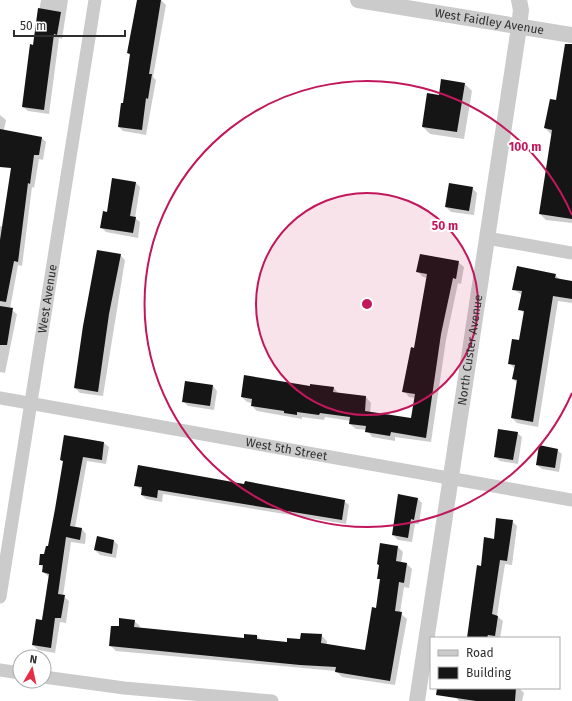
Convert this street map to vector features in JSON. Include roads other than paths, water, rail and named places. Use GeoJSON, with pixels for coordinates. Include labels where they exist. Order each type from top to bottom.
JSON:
{"type":"FeatureCollection","features":[{"type":"Feature","properties":{"kind":"street","name":"West Avenue"},"geometry":{"type":"LineString","coordinates":[[0,597],[95,0]]}},
{"type":"Feature","properties":{"kind":"street","name":"West Faidley Avenue"},"geometry":{"type":"LineString","coordinates":[[358,0],[572,36]]}},
{"type":"Feature","properties":{"kind":"street","name":"North Custer Avenue"},"geometry":{"type":"LineString","coordinates":[[418,701],[450,479],[519,27],[521,10],[519,0]]}},
{"type":"Feature","properties":{"kind":"street"},"geometry":{"type":"LineString","coordinates":[[488,238],[572,252]]}},
{"type":"Feature","properties":{"kind":"street","name":"West 5th Street"},"geometry":{"type":"LineString","coordinates":[[0,398],[572,500]]}},
{"type":"Feature","properties":{"kind":"street"},"geometry":{"type":"LineString","coordinates":[[0,670],[12,672]]}},
{"type":"Feature","properties":{"kind":"street"},"geometry":{"type":"LineString","coordinates":[[52,678],[124,688],[272,701]]}}]}
